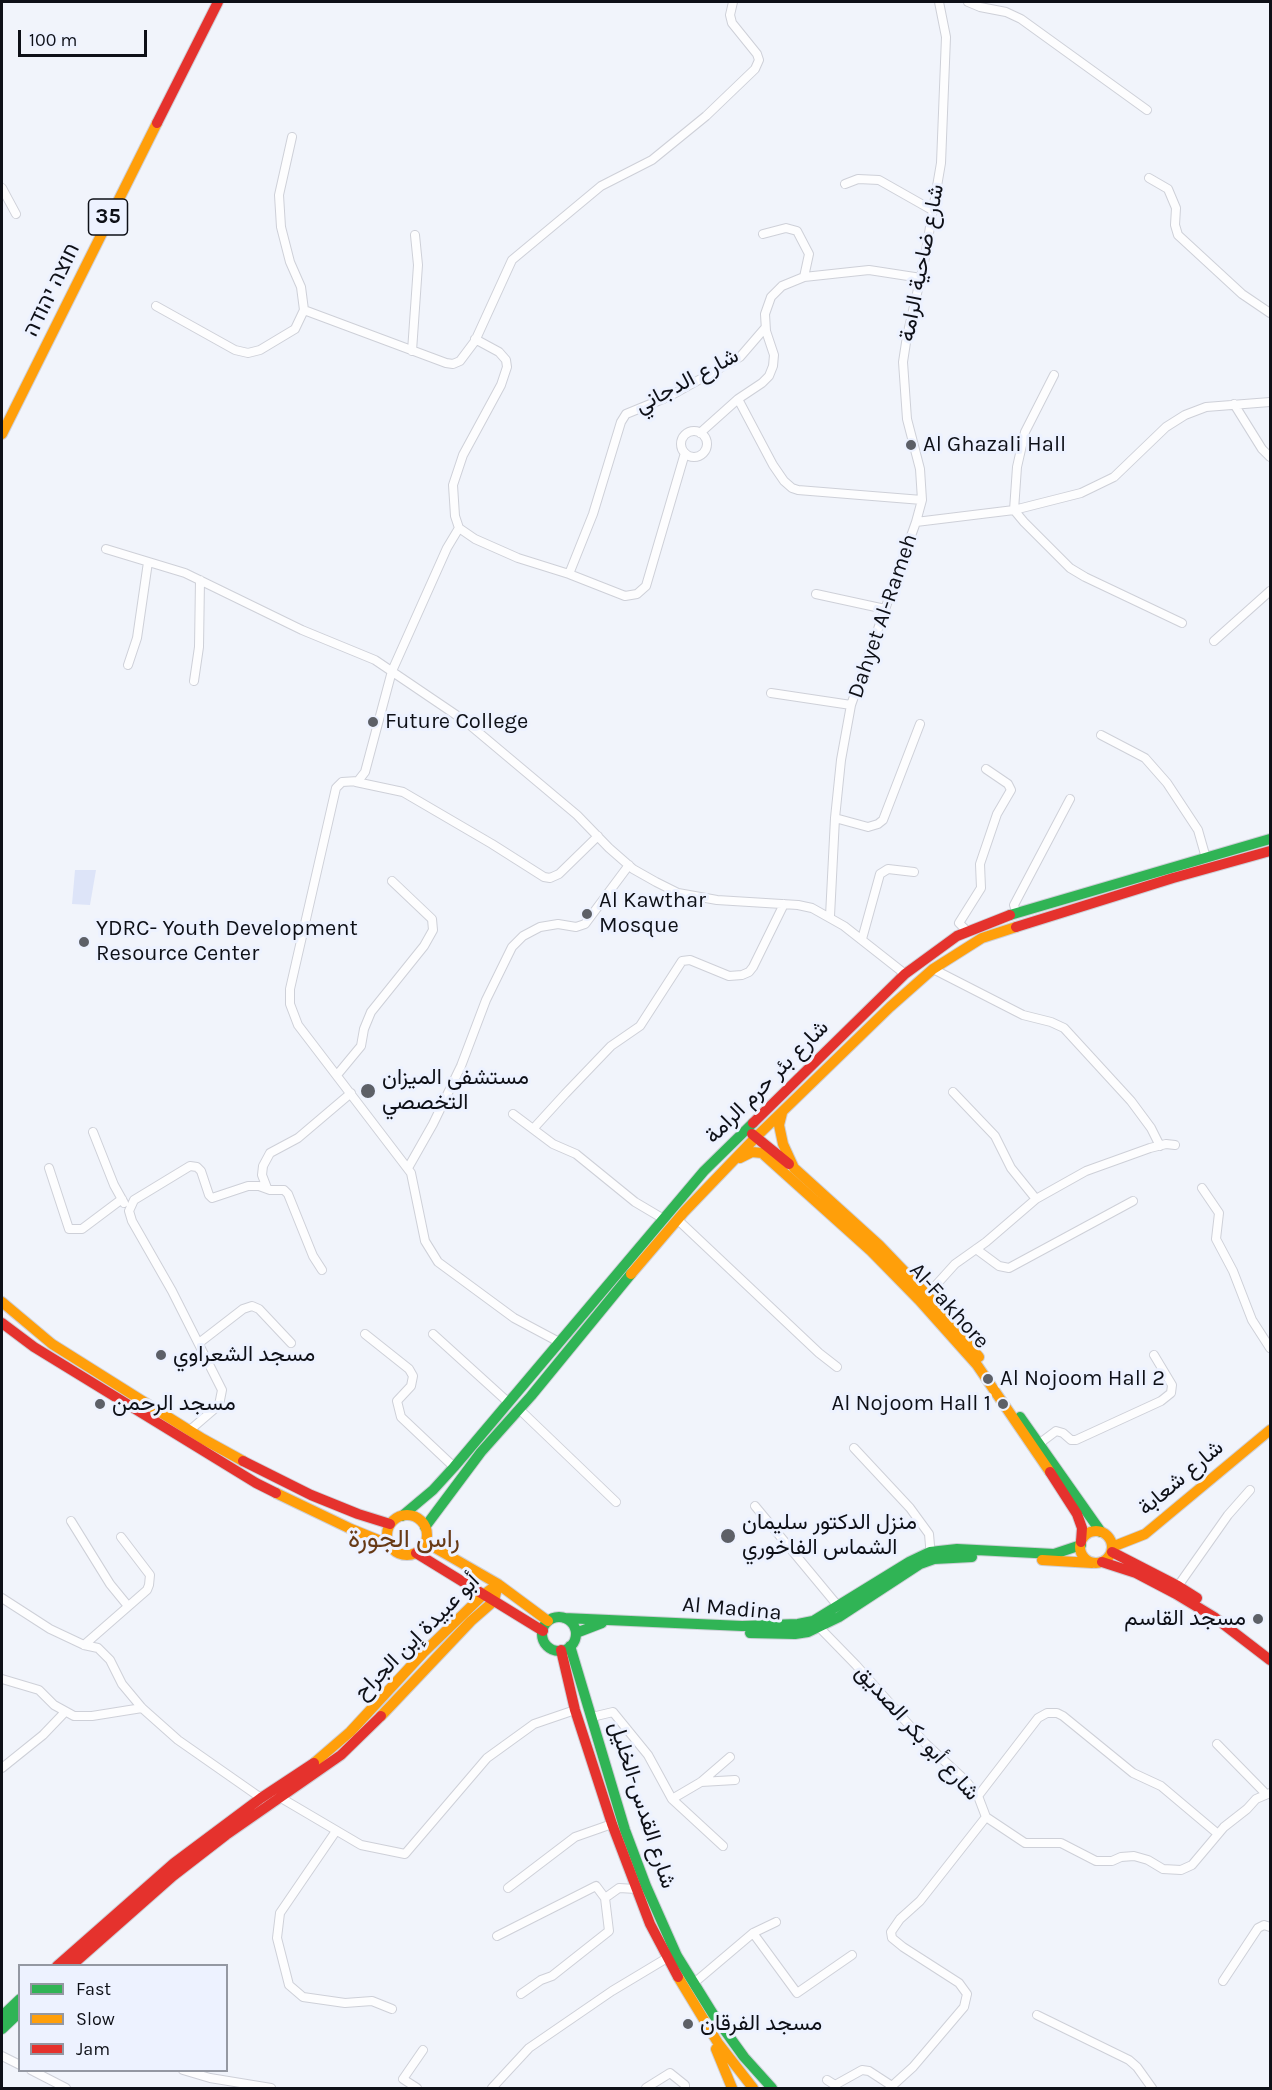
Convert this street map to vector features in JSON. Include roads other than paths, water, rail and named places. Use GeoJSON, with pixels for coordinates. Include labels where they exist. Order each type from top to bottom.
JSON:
{"type":"FeatureCollection","features":[{"type":"Feature","properties":{"kind":"main road","name":"חוצה יהודה"},"geometry":{"type":"LineString","coordinates":[[2,434],[218,2]]}},
{"type":"Feature","properties":{"kind":"main road","name":"شارع بئر حرم الرامة"},"geometry":{"type":"LineString","coordinates":[[425,1527],[559,1342],[663,1218],[704,1171],[906,974],[957,936],[1016,912],[1270,839]]}},
{"type":"Feature","properties":{"kind":"main road","name":"شارع بئر حرم الرامة"},"geometry":{"type":"LineString","coordinates":[[402,1516],[433,1490],[514,1406],[678,1220],[756,1137],[890,1007],[933,969],[982,938],[1173,878],[1270,851]]}},
{"type":"Feature","properties":{"kind":"main road","name":"Al-Fakhore"},"geometry":{"type":"LineString","coordinates":[[782,1112],[779,1125],[783,1144],[794,1168],[871,1238],[927,1295],[982,1362],[1101,1532]]}},
{"type":"Feature","properties":{"kind":"main road"},"geometry":{"type":"LineString","coordinates":[[746,1129],[794,1168]]}},
{"type":"Feature","properties":{"kind":"main road"},"geometry":{"type":"LineString","coordinates":[[734,1160],[758,1151],[756,1137]]}},
{"type":"Feature","properties":{"kind":"main road","name":"Al-Fakhore"},"geometry":{"type":"LineString","coordinates":[[758,1151],[787,1174],[872,1251],[920,1300],[976,1365],[1077,1514],[1082,1528],[1081,1544]]}},
{"type":"Feature","properties":{"kind":"main road"},"geometry":{"type":"LineString","coordinates":[[2,1302],[52,1344],[261,1472],[358,1514],[390,1524]]}},
{"type":"Feature","properties":{"kind":"main road"},"geometry":{"type":"LineString","coordinates":[[2,1323],[34,1347],[256,1483],[351,1529],[388,1544],[403,1556],[416,1553],[425,1542],[425,1527],[415,1517],[402,1516],[390,1524],[387,1533],[388,1544]]}},
{"type":"Feature","properties":{"kind":"main road","name":"شارع شعابة"},"geometry":{"type":"LineString","coordinates":[[1112,1549],[1145,1534],[1270,1430]]}},
{"type":"Feature","properties":{"kind":"main road","name":"Al Madina"},"geometry":{"type":"LineString","coordinates":[[815,1624],[838,1606],[909,1562],[957,1549],[1054,1554],[1081,1544],[1091,1532],[1101,1532]]}},
{"type":"Feature","properties":{"kind":"main road"},"geometry":{"type":"LineString","coordinates":[[1101,1532],[1109,1538],[1112,1549],[1178,1586],[1270,1651]]}},
{"type":"Feature","properties":{"kind":"main road"},"geometry":{"type":"LineString","coordinates":[[425,1542],[498,1584],[545,1626]]}},
{"type":"Feature","properties":{"kind":"main road"},"geometry":{"type":"LineString","coordinates":[[1081,1544],[1084,1557],[1097,1562],[1112,1549]]}},
{"type":"Feature","properties":{"kind":"main road"},"geometry":{"type":"LineString","coordinates":[[416,1553],[483,1595],[545,1626]]}},
{"type":"Feature","properties":{"kind":"main road","name":"Al Madina"},"geometry":{"type":"LineString","coordinates":[[627,1621],[742,1626],[815,1624],[839,1617],[931,1556],[1097,1562],[1136,1573],[1176,1594],[1214,1617],[1270,1660]]}},
{"type":"Feature","properties":{"kind":"main road","name":"أبو عبيدة إبن الجراح"},"geometry":{"type":"LineString","coordinates":[[58,1964],[174,1863],[270,1796],[350,1732],[423,1653],[483,1595],[498,1584]]}},
{"type":"Feature","properties":{"kind":"main road","name":"أبو عبيدة إبن الجراح"},"geometry":{"type":"LineString","coordinates":[[72,1964],[173,1876],[226,1835],[270,1796],[341,1755],[471,1621],[494,1601],[498,1584]]}},
{"type":"Feature","properties":{"kind":"main road"},"geometry":{"type":"LineString","coordinates":[[553,1618],[627,1621],[599,1624],[576,1633],[565,1648],[551,1648],[542,1636],[545,1626],[553,1618]]}},
{"type":"Feature","properties":{"kind":"main road"},"geometry":{"type":"LineString","coordinates":[[564,1618],[572,1624],[576,1633]]}},
{"type":"Feature","properties":{"kind":"main road","name":"شارع القدس-الخليل"},"geometry":{"type":"LineString","coordinates":[[565,1648],[575,1710],[636,1889],[667,1958],[702,2018],[753,2088]]}},
{"type":"Feature","properties":{"kind":"main road","name":"شارع القدس-الخليل"},"geometry":{"type":"LineString","coordinates":[[565,1648],[592,1717],[625,1830],[646,1886],[677,1956],[762,2085],[772,2088]]}},
{"type":"Feature","properties":{"kind":"main road"},"geometry":{"type":"LineString","coordinates":[[2,2016],[18,2002]]}},
{"type":"Feature","properties":{"kind":"main road"},"geometry":{"type":"LineString","coordinates":[[2,2029],[18,2014]]}},
{"type":"Feature","properties":{"kind":"main road"},"geometry":{"type":"LineString","coordinates":[[702,2018],[725,2067],[732,2088]]}},
{"type":"Feature","properties":{"kind":"street"},"geometry":{"type":"LineString","coordinates":[[304,310],[412,351],[453,364],[460,361],[475,339],[512,260],[601,186],[652,160],[706,116],[755,69],[759,60],[757,54],[732,22],[730,15],[732,2]]}},
{"type":"Feature","properties":{"kind":"street","name":"شارع ضاحية الرامة"},"geometry":{"type":"LineString","coordinates":[[916,522],[922,500],[920,469],[908,419],[903,362],[921,278],[941,162],[946,37],[939,2]]}},
{"type":"Feature","properties":{"kind":"street"},"geometry":{"type":"LineString","coordinates":[[968,2],[1006,12],[1021,20],[1148,110]]}},
{"type":"Feature","properties":{"kind":"street"},"geometry":{"type":"LineString","coordinates":[[156,306],[236,350],[248,353],[260,350],[295,329],[304,310],[301,286],[290,262],[281,227],[279,195],[292,137]]}},
{"type":"Feature","properties":{"kind":"street"},"geometry":{"type":"LineString","coordinates":[[1149,178],[1168,189],[1176,208],[1175,225],[1178,235],[1242,294],[1270,314]]}},
{"type":"Feature","properties":{"kind":"street"},"geometry":{"type":"LineString","coordinates":[[845,184],[858,179],[879,180],[932,210]]}},
{"type":"Feature","properties":{"kind":"street"},"geometry":{"type":"LineString","coordinates":[[2,188],[16,214]]}},
{"type":"Feature","properties":{"kind":"street"},"geometry":{"type":"LineString","coordinates":[[763,234],[786,228],[797,231],[809,254],[804,277]]}},
{"type":"Feature","properties":{"kind":"street"},"geometry":{"type":"LineString","coordinates":[[412,351],[418,265],[415,235]]}},
{"type":"Feature","properties":{"kind":"street"},"geometry":{"type":"LineString","coordinates":[[475,339],[499,352],[506,360],[507,367],[501,385],[463,455],[456,475],[452,496],[459,528],[518,558],[569,574],[626,596],[635,596],[642,591],[658,548],[685,453],[681,446],[682,438],[688,432],[700,432],[738,399],[762,383],[771,371],[774,354],[765,328],[765,314],[771,297],[782,286],[804,277],[869,270],[921,278]]}},
{"type":"Feature","properties":{"kind":"street","name":"شارع الدجاني"},"geometry":{"type":"LineString","coordinates":[[569,574],[592,514],[621,422],[626,414],[670,396],[740,357],[765,328]]}},
{"type":"Feature","properties":{"kind":"street"},"geometry":{"type":"LineString","coordinates":[[1054,375],[1025,432],[1017,467],[1014,510],[1070,568],[1182,623]]}},
{"type":"Feature","properties":{"kind":"street"},"geometry":{"type":"LineString","coordinates":[[738,399],[773,465],[784,482],[792,488],[922,500]]}},
{"type":"Feature","properties":{"kind":"street","name":"Dahyet Al-Rameh"},"geometry":{"type":"LineString","coordinates":[[830,916],[835,818],[841,760],[851,705],[916,522],[1014,510],[1081,493],[1114,477],[1166,427],[1185,415],[1206,407],[1269,400]]}},
{"type":"Feature","properties":{"kind":"street"},"geometry":{"type":"LineString","coordinates":[[1234,404],[1262,449],[1270,457]]}},
{"type":"Feature","properties":{"kind":"street"},"geometry":{"type":"LineString","coordinates":[[685,453],[697,456],[704,452],[707,443],[700,432]]}},
{"type":"Feature","properties":{"kind":"street"},"geometry":{"type":"LineString","coordinates":[[356,782],[365,772],[392,671],[447,548],[459,528]]}},
{"type":"Feature","properties":{"kind":"street"},"geometry":{"type":"LineString","coordinates":[[106,549],[185,573],[302,630],[375,660],[474,729],[577,815],[629,865],[656,882],[678,893],[717,900],[813,908],[830,916],[906,974]]}},
{"type":"Feature","properties":{"kind":"street"},"geometry":{"type":"LineString","coordinates":[[128,665],[137,638],[148,562]]}},
{"type":"Feature","properties":{"kind":"street"},"geometry":{"type":"LineString","coordinates":[[194,681],[199,647],[200,580]]}},
{"type":"Feature","properties":{"kind":"street"},"geometry":{"type":"LineString","coordinates":[[1214,641],[1270,591]]}},
{"type":"Feature","properties":{"kind":"street"},"geometry":{"type":"LineString","coordinates":[[816,594],[885,609]]}},
{"type":"Feature","properties":{"kind":"street"},"geometry":{"type":"LineString","coordinates":[[771,693],[851,705]]}},
{"type":"Feature","properties":{"kind":"street"},"geometry":{"type":"LineString","coordinates":[[835,818],[868,826],[875,826],[884,820],[920,724]]}},
{"type":"Feature","properties":{"kind":"street"},"geometry":{"type":"LineString","coordinates":[[1101,735],[1145,758],[1167,783],[1198,830],[1206,858]]}},
{"type":"Feature","properties":{"kind":"street"},"geometry":{"type":"LineString","coordinates":[[968,933],[959,923],[981,888],[980,863],[997,814],[1011,789],[1009,785],[986,769]]}},
{"type":"Feature","properties":{"kind":"street"},"geometry":{"type":"LineString","coordinates":[[559,1342],[514,1318],[438,1262],[425,1241],[413,1179],[408,1168],[298,1025],[292,1011],[290,996],[336,788],[342,782],[356,782],[403,792],[544,877],[553,877],[560,873],[598,837]]}},
{"type":"Feature","properties":{"kind":"street"},"geometry":{"type":"LineString","coordinates":[[1016,912],[1014,905],[1070,799]]}},
{"type":"Feature","properties":{"kind":"street"},"geometry":{"type":"LineString","coordinates":[[408,1168],[433,1124],[461,1066],[486,1000],[512,947],[523,936],[540,927],[558,924],[576,927],[585,924],[629,865]]}},
{"type":"Feature","properties":{"kind":"street"},"geometry":{"type":"LineString","coordinates":[[862,939],[880,874],[888,869],[914,872]]}},
{"type":"Feature","properties":{"kind":"street"},"geometry":{"type":"LineString","coordinates":[[337,1075],[361,1046],[364,1029],[371,1012],[424,946],[434,930],[432,919],[392,881]]}},
{"type":"Feature","properties":{"kind":"street"},"geometry":{"type":"LineString","coordinates":[[533,1129],[611,1046],[640,1026],[682,961],[690,960],[724,975],[735,976],[749,972],[784,904]]}},
{"type":"Feature","properties":{"kind":"street"},"geometry":{"type":"LineString","coordinates":[[933,969],[1023,1015],[1064,1028],[1131,1101],[1151,1128],[1160,1146]]}},
{"type":"Feature","properties":{"kind":"street"},"geometry":{"type":"LineString","coordinates":[[267,1188],[262,1175],[262,1167],[270,1153],[298,1138],[351,1092]]}},
{"type":"Feature","properties":{"kind":"street"},"geometry":{"type":"LineString","coordinates":[[953,1092],[995,1136],[1011,1167],[1036,1199]]}},
{"type":"Feature","properties":{"kind":"street"},"geometry":{"type":"LineString","coordinates":[[513,1114],[557,1147],[576,1154],[635,1202],[663,1218]]}},
{"type":"Feature","properties":{"kind":"street"},"geometry":{"type":"LineString","coordinates":[[93,1132],[132,1221],[172,1291],[219,1382],[222,1395],[219,1405],[190,1430]]}},
{"type":"Feature","properties":{"kind":"street"},"geometry":{"type":"LineString","coordinates":[[927,1295],[955,1264],[1036,1199],[1086,1171],[1160,1146],[1175,1145]]}},
{"type":"Feature","properties":{"kind":"street"},"geometry":{"type":"LineString","coordinates":[[129,1211],[136,1198],[190,1166],[198,1168],[202,1173],[212,1198],[248,1186],[282,1190],[287,1193],[313,1256],[322,1270]]}},
{"type":"Feature","properties":{"kind":"street"},"geometry":{"type":"LineString","coordinates":[[50,1168],[69,1229],[82,1229],[122,1199]]}},
{"type":"Feature","properties":{"kind":"street"},"geometry":{"type":"LineString","coordinates":[[1202,1188],[1219,1213],[1216,1239],[1233,1271],[1252,1320],[1270,1348]]}},
{"type":"Feature","properties":{"kind":"street"},"geometry":{"type":"LineString","coordinates":[[976,1249],[1001,1267],[1009,1268],[1133,1201]]}},
{"type":"Feature","properties":{"kind":"street"},"geometry":{"type":"LineString","coordinates":[[678,1220],[819,1353],[837,1367]]}},
{"type":"Feature","properties":{"kind":"street"},"geometry":{"type":"LineString","coordinates":[[199,1343],[243,1309],[252,1306],[259,1309],[291,1343]]}},
{"type":"Feature","properties":{"kind":"street"},"geometry":{"type":"LineString","coordinates":[[365,1334],[409,1369],[413,1376],[411,1386],[397,1401],[401,1417],[454,1467]]}},
{"type":"Feature","properties":{"kind":"street"},"geometry":{"type":"LineString","coordinates":[[433,1334],[616,1502]]}},
{"type":"Feature","properties":{"kind":"street"},"geometry":{"type":"LineString","coordinates":[[1040,1443],[1056,1431],[1076,1440],[1161,1401],[1171,1392],[1172,1385],[1154,1354]]}},
{"type":"Feature","properties":{"kind":"street"},"geometry":{"type":"LineString","coordinates":[[854,1448],[929,1534],[931,1556]]}},
{"type":"Feature","properties":{"kind":"street"},"geometry":{"type":"LineString","coordinates":[[1178,1586],[1228,1515],[1250,1490]]}},
{"type":"Feature","properties":{"kind":"street"},"geometry":{"type":"LineString","coordinates":[[755,1506],[838,1606]]}},
{"type":"Feature","properties":{"kind":"street"},"geometry":{"type":"LineString","coordinates":[[71,1521],[110,1584],[128,1606]]}},
{"type":"Feature","properties":{"kind":"street"},"geometry":{"type":"LineString","coordinates":[[84,1645],[147,1590],[150,1575],[121,1537]]}},
{"type":"Feature","properties":{"kind":"street"},"geometry":{"type":"LineString","coordinates":[[2,1598],[50,1629],[84,1645],[98,1648],[108,1657],[122,1684],[142,1708],[178,1740],[270,1796],[361,1845],[405,1854],[487,1758],[534,1724],[575,1710]]}},
{"type":"Feature","properties":{"kind":"street","name":"شارع أبو بكر الصديق"},"geometry":{"type":"LineString","coordinates":[[815,1624],[856,1665],[925,1743],[966,1781],[978,1797],[986,1817],[1025,1843],[1061,1843],[1096,1861],[1128,1856],[1141,1857],[1158,1867],[1180,1870],[1192,1865],[1218,1834],[1256,1799],[1268,1793]]}},
{"type":"Feature","properties":{"kind":"street"},"geometry":{"type":"LineString","coordinates":[[2,1679],[39,1690],[54,1705],[74,1716],[87,1717],[142,1708]]}},
{"type":"Feature","properties":{"kind":"street"},"geometry":{"type":"LineString","coordinates":[[2,1768],[43,1735],[65,1712]]}},
{"type":"Feature","properties":{"kind":"street"},"geometry":{"type":"LineString","coordinates":[[592,1717],[614,1712],[648,1755],[672,1799],[723,1846]]}},
{"type":"Feature","properties":{"kind":"street"},"geometry":{"type":"LineString","coordinates":[[978,1797],[1038,1718],[1047,1713],[1057,1713],[1063,1715],[1133,1773],[1161,1786],[1218,1834]]}},
{"type":"Feature","properties":{"kind":"street"},"geometry":{"type":"LineString","coordinates":[[1217,1744],[1268,1793]]}},
{"type":"Feature","properties":{"kind":"street"},"geometry":{"type":"LineString","coordinates":[[672,1799],[701,1782],[730,1757]]}},
{"type":"Feature","properties":{"kind":"street"},"geometry":{"type":"LineString","coordinates":[[701,1782],[735,1780]]}},
{"type":"Feature","properties":{"kind":"street"},"geometry":{"type":"LineString","coordinates":[[827,2080],[835,2085],[862,2070],[869,2071],[892,2086],[913,2067],[964,2007],[967,1994],[959,1983],[903,1947],[892,1938],[891,1932],[900,1919],[920,1901],[986,1817]]}},
{"type":"Feature","properties":{"kind":"street"},"geometry":{"type":"LineString","coordinates":[[508,1888],[575,1837],[612,1824]]}},
{"type":"Feature","properties":{"kind":"street"},"geometry":{"type":"LineString","coordinates":[[336,1831],[280,1913],[277,1938],[290,1985],[303,1997],[345,2004],[372,2001],[392,2009]]}},
{"type":"Feature","properties":{"kind":"street"},"geometry":{"type":"LineString","coordinates":[[497,1936],[596,1886],[605,1898],[609,1931],[552,1976],[541,1980],[521,1994]]}},
{"type":"Feature","properties":{"kind":"street"},"geometry":{"type":"LineString","coordinates":[[605,1898],[619,1888],[636,1889]]}},
{"type":"Feature","properties":{"kind":"street"},"geometry":{"type":"LineString","coordinates":[[694,1983],[753,1933],[776,1922]]}},
{"type":"Feature","properties":{"kind":"street"},"geometry":{"type":"LineString","coordinates":[[1223,1981],[1258,1928],[1264,1925],[1270,1927]]}},
{"type":"Feature","properties":{"kind":"street"},"geometry":{"type":"LineString","coordinates":[[753,1933],[797,1993],[852,1955]]}},
{"type":"Feature","properties":{"kind":"street"},"geometry":{"type":"LineString","coordinates":[[492,2088],[529,2048],[612,1991],[667,1958]]}},
{"type":"Feature","properties":{"kind":"street"},"geometry":{"type":"LineString","coordinates":[[1037,2015],[1129,2060],[1152,2088]]}},
{"type":"Feature","properties":{"kind":"street"},"geometry":{"type":"LineString","coordinates":[[417,2088],[403,2079],[423,2050]]}},
{"type":"Feature","properties":{"kind":"street"},"geometry":{"type":"LineString","coordinates":[[2,2056],[18,2064]]}},
{"type":"Feature","properties":{"kind":"street"},"geometry":{"type":"LineString","coordinates":[[34,2072],[66,2088]]}},
{"type":"Feature","properties":{"kind":"street"},"geometry":{"type":"LineString","coordinates":[[190,2072],[210,2078],[271,2088]]}},
{"type":"Feature","properties":{"kind":"street"},"geometry":{"type":"LineString","coordinates":[[646,2088],[670,2073],[685,2085],[685,2088]]}},
{"type":"Feature","properties":{"kind":"place","name":"Al Ghazali Hall"},"geometry":{"type":"Point","coordinates":[911,445]}},
{"type":"Feature","properties":{"kind":"place","name":"Future College"},"geometry":{"type":"Point","coordinates":[373,722]}},
{"type":"Feature","properties":{"kind":"place","name":"Al Kawthar Mosque"},"geometry":{"type":"Point","coordinates":[587,914]}},
{"type":"Feature","properties":{"kind":"place","name":"YDRC- Youth Development Resource Center"},"geometry":{"type":"Point","coordinates":[84,942]}},
{"type":"Feature","properties":{"kind":"place","name":"مستشفى الميزان التخصصي"},"geometry":{"type":"Point","coordinates":[368,1091]}},
{"type":"Feature","properties":{"kind":"place","name":"مسجد الشعراوي"},"geometry":{"type":"Point","coordinates":[161,1355]}},
{"type":"Feature","properties":{"kind":"place","name":"Al Nojoom Hall 2"},"geometry":{"type":"Point","coordinates":[988,1379]}},
{"type":"Feature","properties":{"kind":"place","name":"مسجد الرحمن"},"geometry":{"type":"Point","coordinates":[100,1404]}},
{"type":"Feature","properties":{"kind":"place","name":"Al Nojoom Hall 1"},"geometry":{"type":"Point","coordinates":[1003,1404]}},
{"type":"Feature","properties":{"kind":"place","name":"منزل الدكتور سليمان الشماس الفاخوري"},"geometry":{"type":"Point","coordinates":[728,1536]}},
{"type":"Feature","properties":{"kind":"place","name":"مسجد القاسم"},"geometry":{"type":"Point","coordinates":[1258,1619]}},
{"type":"Feature","properties":{"kind":"place","name":"مسجد الفرقان"},"geometry":{"type":"Point","coordinates":[688,2024]}},
{"type":"Feature","properties":{"kind":"district","name":"راس الجورة"},"geometry":{"type":"Point","coordinates":[404,1540]}}]}
